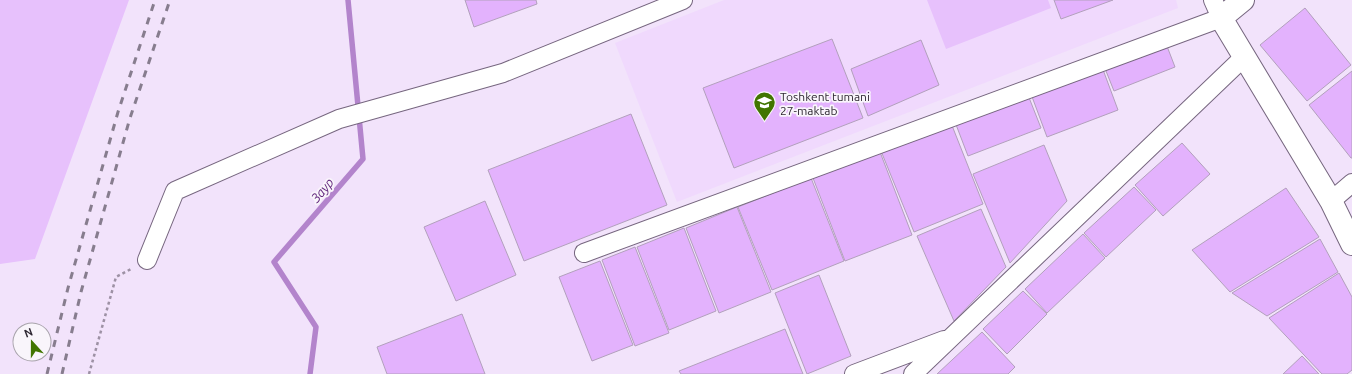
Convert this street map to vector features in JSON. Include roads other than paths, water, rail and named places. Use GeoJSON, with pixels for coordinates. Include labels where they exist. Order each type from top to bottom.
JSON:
{"type":"FeatureCollection","features":[{"type":"Feature","properties":{"kind":"street"},"geometry":{"type":"LineString","coordinates":[[147,260],[175,192],[339,119],[503,73],[683,0]]}},
{"type":"Feature","properties":{"kind":"street"},"geometry":{"type":"LineString","coordinates":[[584,253],[1242,0]]}},
{"type":"Feature","properties":{"kind":"street"},"geometry":{"type":"LineString","coordinates":[[1217,9],[1244,58],[1345,192],[1352,244]]}},
{"type":"Feature","properties":{"kind":"street"},"geometry":{"type":"LineString","coordinates":[[913,374],[1244,58]]}},
{"type":"Feature","properties":{"kind":"street"},"geometry":{"type":"LineString","coordinates":[[854,374],[953,337]]}},
{"type":"Feature","properties":{"kind":"waterway","name":"Заур"},"geometry":{"type":"LineString","coordinates":[[310,374],[316,327],[274,262],[363,159],[348,0]]}},
{"type":"Feature","properties":{"kind":"railway"},"geometry":{"type":"LineString","coordinates":[[47,374],[68,288],[118,112],[155,0]]}},
{"type":"Feature","properties":{"kind":"railway"},"geometry":{"type":"LineString","coordinates":[[62,374],[81,292],[130,118],[170,0]]}},
{"type":"Feature","properties":{"kind":"place","name":"Toshkent tumani 27-maktab"},"geometry":{"type":"Point","coordinates":[764,122]}}]}
